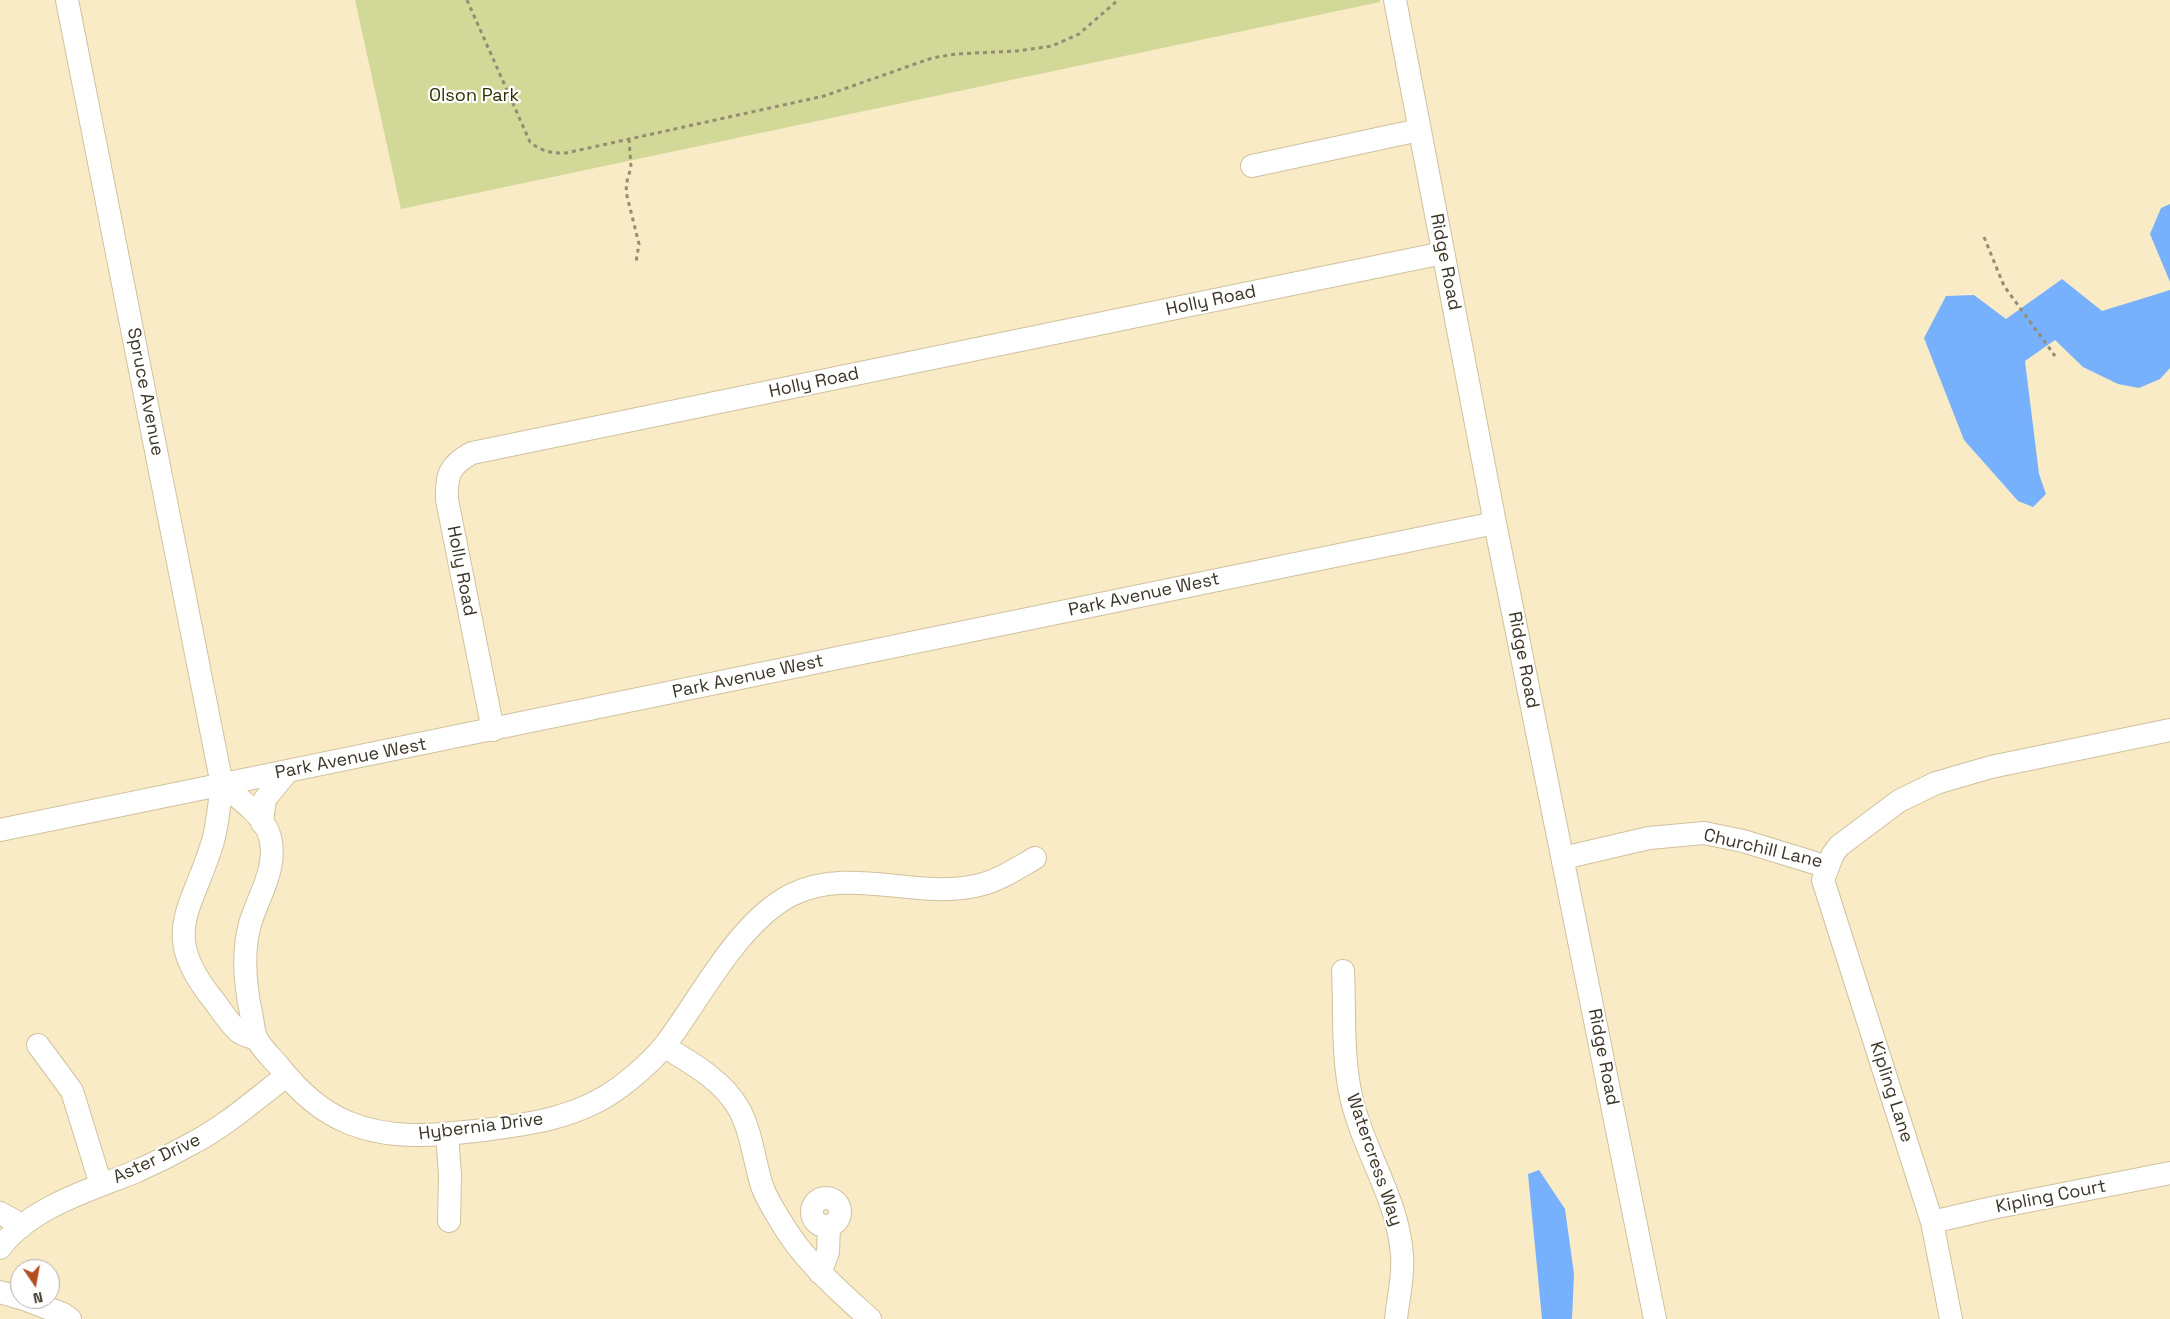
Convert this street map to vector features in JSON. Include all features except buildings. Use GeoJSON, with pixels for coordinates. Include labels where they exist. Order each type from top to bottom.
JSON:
{"type":"FeatureCollection","features":[{"type":"Feature","properties":{"kind":"street","name":"Spruce Avenue"},"geometry":{"type":"LineString","coordinates":[[67,0],[222,785]]}},
{"type":"Feature","properties":{"kind":"street","name":"Ridge Road"},"geometry":{"type":"LineString","coordinates":[[1395,0],[1495,522],[1655,1319]]}},
{"type":"Feature","properties":{"kind":"street"},"geometry":{"type":"LineString","coordinates":[[1252,166],[1419,130]]}},
{"type":"Feature","properties":{"kind":"street","name":"Holly Road"},"geometry":{"type":"LineString","coordinates":[[493,730],[447,500],[448,475],[461,459],[472,453],[1443,253]]}},
{"type":"Feature","properties":{"kind":"street","name":"Park Avenue West"},"geometry":{"type":"LineString","coordinates":[[0,830],[493,730],[1495,522]]}},
{"type":"Feature","properties":{"kind":"street","name":"Churchill Lane"},"geometry":{"type":"LineString","coordinates":[[1563,858],[1649,838],[1704,833],[1743,841],[1828,867],[1833,854],[1839,846],[1899,801],[1936,783],[1992,767],[2170,730]]}},
{"type":"Feature","properties":{"kind":"street","name":"Hybernia Drive"},"geometry":{"type":"LineString","coordinates":[[262,823],[265,799],[288,771]]}},
{"type":"Feature","properties":{"kind":"street","name":"Hybernia Drive"},"geometry":{"type":"LineString","coordinates":[[256,1039],[240,1033],[210,997],[191,969],[182,934],[188,908],[213,841],[222,785],[254,810],[270,836],[268,882],[258,900],[249,926],[245,983],[256,1039],[286,1076],[311,1100],[345,1122],[372,1131],[410,1136],[446,1134],[539,1123],[589,1105],[618,1088],[652,1059],[666,1044],[736,945],[762,914],[794,894],[813,887],[836,882],[935,889],[973,887],[988,883],[1035,858]]}},
{"type":"Feature","properties":{"kind":"street","name":"Kipling Lane"},"geometry":{"type":"LineString","coordinates":[[1828,867],[1823,880],[1932,1222],[1951,1319]]}},
{"type":"Feature","properties":{"kind":"street","name":"Watercress Way"},"geometry":{"type":"LineString","coordinates":[[1343,971],[1346,1062],[1351,1097],[1364,1135],[1389,1195],[1397,1220],[1403,1256],[1396,1319]]}},
{"type":"Feature","properties":{"kind":"street"},"geometry":{"type":"LineString","coordinates":[[210,997],[245,983]]}},
{"type":"Feature","properties":{"kind":"street"},"geometry":{"type":"LineString","coordinates":[[666,1044],[670,1050],[715,1080],[729,1095],[740,1110],[761,1181],[793,1240],[820,1273],[870,1319]]}},
{"type":"Feature","properties":{"kind":"street"},"geometry":{"type":"LineString","coordinates":[[38,1045],[72,1091],[101,1185]]}},
{"type":"Feature","properties":{"kind":"street","name":"Aster Drive"},"geometry":{"type":"LineString","coordinates":[[0,1248],[8,1237],[61,1201],[139,1170],[193,1144],[221,1126],[286,1076]]}},
{"type":"Feature","properties":{"kind":"street"},"geometry":{"type":"LineString","coordinates":[[446,1134],[450,1176],[449,1221]]}},
{"type":"Feature","properties":{"kind":"street","name":"Kipling Court"},"geometry":{"type":"LineString","coordinates":[[1932,1222],[1992,1208],[2170,1173]]}},
{"type":"Feature","properties":{"kind":"street"},"geometry":{"type":"LineString","coordinates":[[0,1213],[13,1220],[20,1228]]}},
{"type":"Feature","properties":{"kind":"street"},"geometry":{"type":"LineString","coordinates":[[820,1273],[828,1252],[829,1226]]}},
{"type":"Feature","properties":{"kind":"street"},"geometry":{"type":"LineString","coordinates":[[50,1309],[70,1319]]}},
{"type":"Feature","properties":{"kind":"path"},"geometry":{"type":"LineString","coordinates":[[467,0],[530,142],[538,148],[554,153],[566,153],[824,96],[932,58],[956,54],[1017,51],[1052,46],[1079,34],[1118,0]]}},
{"type":"Feature","properties":{"kind":"path"},"geometry":{"type":"LineString","coordinates":[[629,139],[631,167],[626,185],[638,244],[636,262]]}},
{"type":"Feature","properties":{"kind":"path"},"geometry":{"type":"LineString","coordinates":[[1984,237],[2004,286],[2055,356]]}},
{"type":"Feature","properties":{"kind":"green space","name":"Olson Park"},"geometry":{"type":"Polygon","coordinates":[[[355,0],[1380,0],[1380,2],[401,209],[355,0]]]}},
{"type":"Feature","properties":{"kind":"water"},"geometry":{"type":"Polygon","coordinates":[[[2170,204],[2170,282],[2150,234],[2161,208],[2170,204]]]}},
{"type":"Feature","properties":{"kind":"water"},"geometry":{"type":"Polygon","coordinates":[[[2062,279],[2102,311],[2170,290],[2170,368],[2160,379],[2139,388],[2118,384],[2083,367],[2055,340],[2025,361],[2039,474],[2046,494],[2033,507],[2018,501],[1964,440],[1924,338],[1946,296],[1974,295],[2006,319],[2062,279]]]}},
{"type":"Feature","properties":{"kind":"water"},"geometry":{"type":"Polygon","coordinates":[[[1539,1170],[1565,1209],[1574,1274],[1572,1319],[1542,1319],[1528,1174],[1539,1170]]]}}]}
